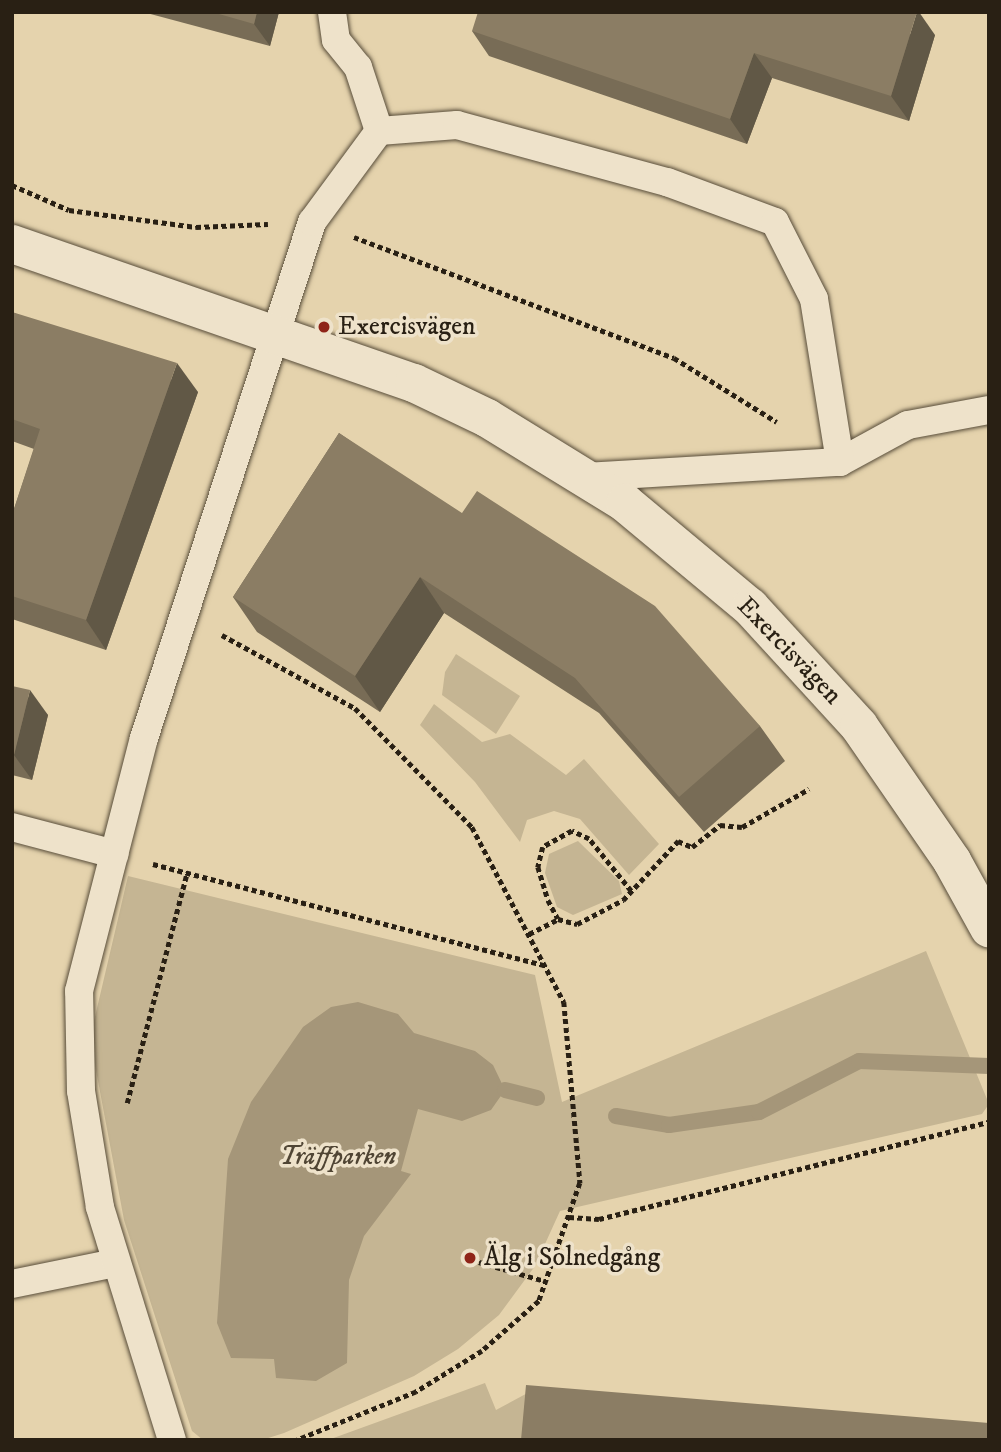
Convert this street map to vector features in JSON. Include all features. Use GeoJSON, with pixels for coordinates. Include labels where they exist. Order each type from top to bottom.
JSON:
{"type":"FeatureCollection","features":[{"type":"Feature","properties":{"kind":"street","name":"Exercisvägen"},"geometry":{"type":"LineString","coordinates":[[12,244],[275,332],[414,383],[585,477],[689,553],[807,665],[908,792],[989,928]]}},
{"type":"Feature","properties":{"kind":"lane"},"geometry":{"type":"LineString","coordinates":[[332,12],[336,40],[358,67],[379,131]]}},
{"type":"Feature","properties":{"kind":"lane"},"geometry":{"type":"LineString","coordinates":[[172,1440],[115,1263],[81,1091],[79,991],[114,855],[184,614],[312,222],[379,131],[457,125],[667,182],[775,222],[814,299],[840,462]]}},
{"type":"Feature","properties":{"kind":"lane"},"geometry":{"type":"LineString","coordinates":[[585,477],[840,462],[908,425],[989,410]]}},
{"type":"Feature","properties":{"kind":"lane"},"geometry":{"type":"LineString","coordinates":[[12,827],[114,855]]}},
{"type":"Feature","properties":{"kind":"lane"},"geometry":{"type":"LineString","coordinates":[[12,1284],[115,1263]]}},
{"type":"Feature","properties":{"kind":"path"},"geometry":{"type":"LineString","coordinates":[[12,185],[69,210],[196,227],[312,222],[674,358],[840,462]]}},
{"type":"Feature","properties":{"kind":"path"},"geometry":{"type":"LineString","coordinates":[[184,614],[355,708],[472,827],[564,1002],[580,1183],[539,1301],[482,1351],[416,1392],[297,1440]]}},
{"type":"Feature","properties":{"kind":"path"},"geometry":{"type":"LineString","coordinates":[[529,934],[558,919],[577,924],[607,913],[678,841],[692,846],[720,825],[742,827],[809,789]]}},
{"type":"Feature","properties":{"kind":"path"},"geometry":{"type":"LineString","coordinates":[[558,919],[538,867],[543,847],[555,835],[572,831],[589,839],[631,891]]}},
{"type":"Feature","properties":{"kind":"path"},"geometry":{"type":"LineString","coordinates":[[114,855],[545,965]]}},
{"type":"Feature","properties":{"kind":"path"},"geometry":{"type":"LineString","coordinates":[[124,1114],[187,873]]}},
{"type":"Feature","properties":{"kind":"path"},"geometry":{"type":"LineString","coordinates":[[569,1217],[599,1219],[989,1122]]}},
{"type":"Feature","properties":{"kind":"path"},"geometry":{"type":"LineString","coordinates":[[479,1262],[546,1281]]}},
{"type":"Feature","properties":{"kind":"green space"},"geometry":{"type":"Polygon","coordinates":[[[456,654],[520,696],[496,734],[442,695],[445,672],[456,654]]]}},
{"type":"Feature","properties":{"kind":"green space"},"geometry":{"type":"Polygon","coordinates":[[[434,704],[482,742],[510,734],[566,775],[584,759],[659,844],[629,875],[580,819],[554,811],[527,820],[520,842],[475,782],[420,725],[434,704]]]}},
{"type":"Feature","properties":{"kind":"green space"},"geometry":{"type":"Polygon","coordinates":[[[578,841],[619,881],[622,894],[573,915],[557,907],[545,873],[549,854],[578,841]]]}},
{"type":"Feature","properties":{"kind":"green space","name":"Träffparken"},"geometry":{"type":"Polygon","coordinates":[[[128,876],[535,975],[562,1102],[926,951],[989,1104],[982,1114],[560,1211],[535,1266],[499,1315],[458,1349],[414,1376],[284,1433],[262,1440],[203,1440],[192,1431],[124,1220],[90,1038],[128,876]]]}},
{"type":"Feature","properties":{"kind":"green space"},"geometry":{"type":"Polygon","coordinates":[[[485,1383],[496,1410],[535,1389],[538,1440],[328,1440],[485,1383]]]}},
{"type":"Feature","properties":{"kind":"shaded area"},"geometry":{"type":"Polygon","coordinates":[[[358,1002],[398,1014],[414,1033],[475,1051],[493,1065],[505,1090],[491,1110],[462,1121],[418,1109],[401,1171],[411,1174],[364,1236],[349,1280],[347,1363],[316,1381],[276,1378],[274,1359],[231,1358],[217,1323],[228,1159],[251,1102],[303,1027],[331,1007],[358,1002]]]}},
{"type":"Feature","properties":{"kind":"building"},"geometry":{"type":"Polygon","coordinates":[[[212,12],[257,12],[254,24],[212,12]]]}},
{"type":"Feature","properties":{"kind":"building"},"geometry":{"type":"Polygon","coordinates":[[[478,12],[917,12],[891,96],[754,53],[730,119],[472,31],[478,12]]]}},
{"type":"Feature","properties":{"kind":"building"},"geometry":{"type":"Polygon","coordinates":[[[12,312],[177,363],[86,620],[12,596],[12,515],[40,429],[12,419],[12,312]]]}},
{"type":"Feature","properties":{"kind":"building"},"geometry":{"type":"Polygon","coordinates":[[[339,433],[462,513],[477,491],[655,606],[760,726],[679,797],[575,678],[420,577],[355,676],[233,597],[339,433]]]}},
{"type":"Feature","properties":{"kind":"building"},"geometry":{"type":"Polygon","coordinates":[[[12,686],[30,690],[14,755],[12,754],[12,686]]]}},
{"type":"Feature","properties":{"kind":"building"},"geometry":{"type":"Polygon","coordinates":[[[526,1385],[989,1423],[989,1440],[521,1440],[526,1385]]]}},
{"type":"Feature","properties":{"kind":"waterway"},"geometry":{"type":"LineString","coordinates":[[616,1116],[669,1125],[759,1112],[859,1061],[989,1066]]}},
{"type":"Feature","properties":{"kind":"waterway"},"geometry":{"type":"LineString","coordinates":[[505,1090],[537,1098]]}},
{"type":"Feature","properties":{"kind":"place","name":"Exercisvägen"},"geometry":{"type":"Point","coordinates":[324,327]}},
{"type":"Feature","properties":{"kind":"place","name":"Älg i Solnedgång"},"geometry":{"type":"Point","coordinates":[470,1258]}}]}
